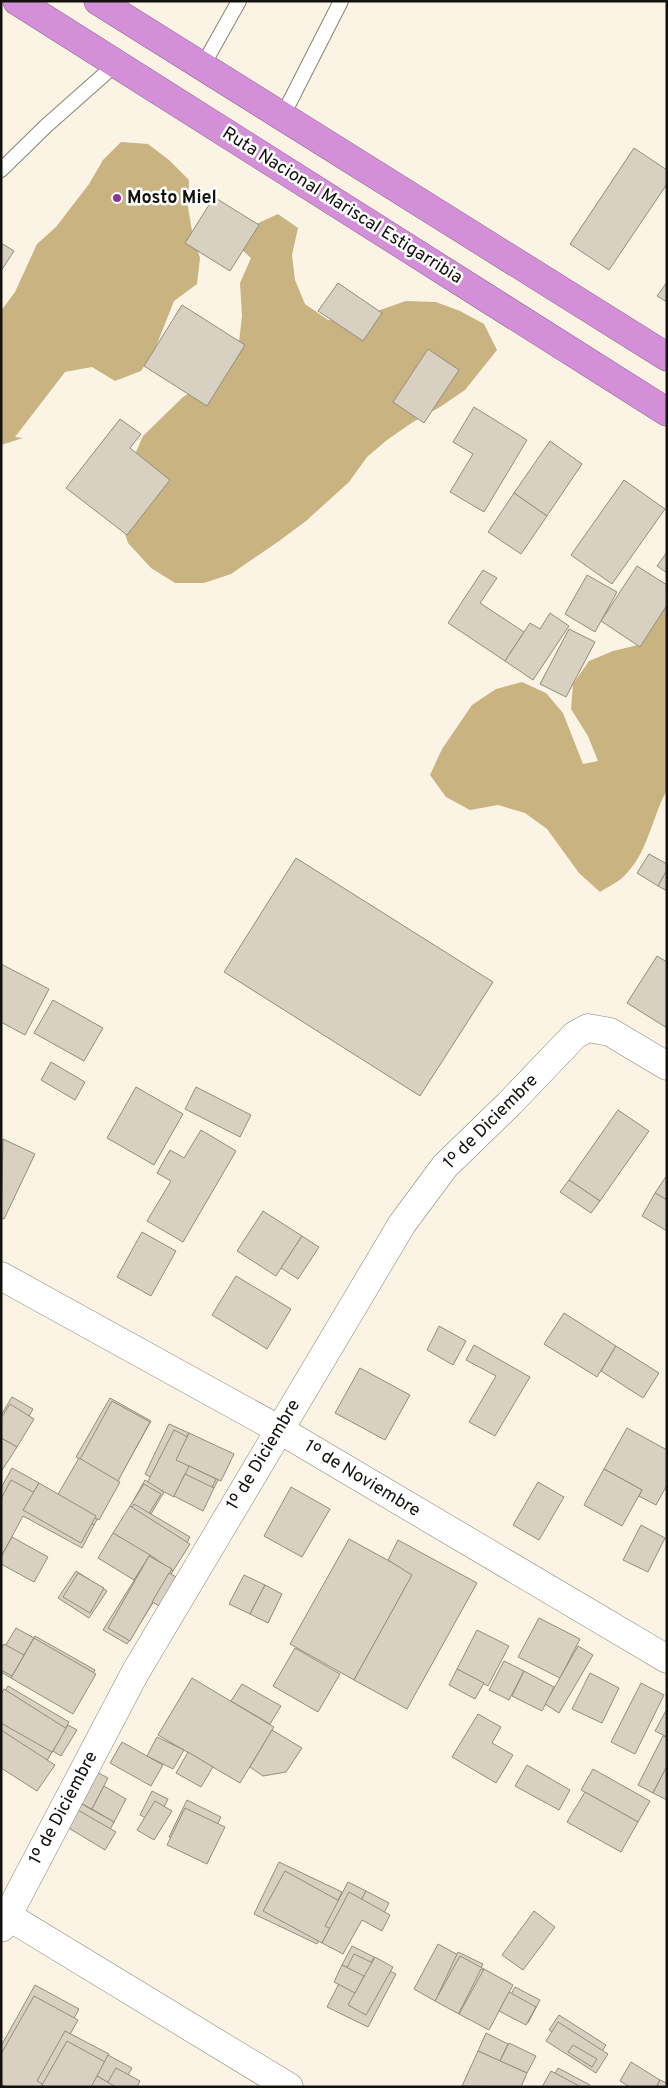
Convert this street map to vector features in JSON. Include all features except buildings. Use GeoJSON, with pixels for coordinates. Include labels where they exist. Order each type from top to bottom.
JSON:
{"type":"FeatureCollection","features":[{"type":"Feature","properties":{"kind":"highway","name":"Ruta Nacional Mariscal Estigarribia"},"geometry":{"type":"LineString","coordinates":[[17,1],[667,412]]}},
{"type":"Feature","properties":{"kind":"highway"},"geometry":{"type":"LineString","coordinates":[[110,5],[202,67],[667,357]]}},
{"type":"Feature","properties":{"kind":"street","name":"1º de Diciembre"},"geometry":{"type":"LineString","coordinates":[[3,1919],[135,1673],[402,1224],[445,1166],[575,1036],[588,1028],[610,1032],[667,1066]]}},
{"type":"Feature","properties":{"kind":"street","name":"1º de Noviembre"},"geometry":{"type":"LineString","coordinates":[[1,1276],[280,1430],[667,1659]]}},
{"type":"Feature","properties":{"kind":"street"},"geometry":{"type":"LineString","coordinates":[[3,1919],[289,2087]]}},
{"type":"Feature","properties":{"kind":"lane"},"geometry":{"type":"LineString","coordinates":[[202,67],[239,1]]}},
{"type":"Feature","properties":{"kind":"lane"},"geometry":{"type":"LineString","coordinates":[[282,117],[341,1]]}},
{"type":"Feature","properties":{"kind":"lane"},"geometry":{"type":"LineString","coordinates":[[1,170],[46,126],[116,64]]}},
{"type":"Feature","properties":{"kind":"shaded area"},"geometry":{"type":"Polygon","coordinates":[[[121,142],[148,144],[169,160],[189,180],[188,207],[192,231],[200,258],[197,284],[174,301],[155,349],[141,371],[115,381],[92,367],[65,372],[15,437],[23,438],[1,445],[1,311],[15,292],[37,244],[56,227],[89,184],[103,160],[121,142]]]}},
{"type":"Feature","properties":{"kind":"shaded area"},"geometry":{"type":"Polygon","coordinates":[[[278,214],[298,228],[292,255],[295,280],[305,304],[328,320],[354,319],[406,301],[436,302],[460,311],[484,324],[497,350],[465,390],[387,440],[367,457],[349,482],[306,521],[279,541],[231,574],[204,583],[175,583],[151,568],[128,543],[119,515],[121,486],[143,436],[183,397],[208,382],[239,342],[242,316],[240,283],[251,258],[240,248],[254,225],[278,214]]]}},
{"type":"Feature","properties":{"kind":"shaded area"},"geometry":{"type":"Polygon","coordinates":[[[667,598],[667,790],[638,858],[623,877],[600,892],[579,873],[547,829],[525,813],[498,805],[470,810],[446,797],[430,775],[442,749],[472,705],[496,689],[522,682],[546,693],[563,713],[583,764],[598,761],[588,736],[571,709],[573,684],[589,661],[613,651],[638,645],[667,598]]]}},
{"type":"Feature","properties":{"kind":"place","name":"Mosto Miel"},"geometry":{"type":"Point","coordinates":[117,198]}}]}
